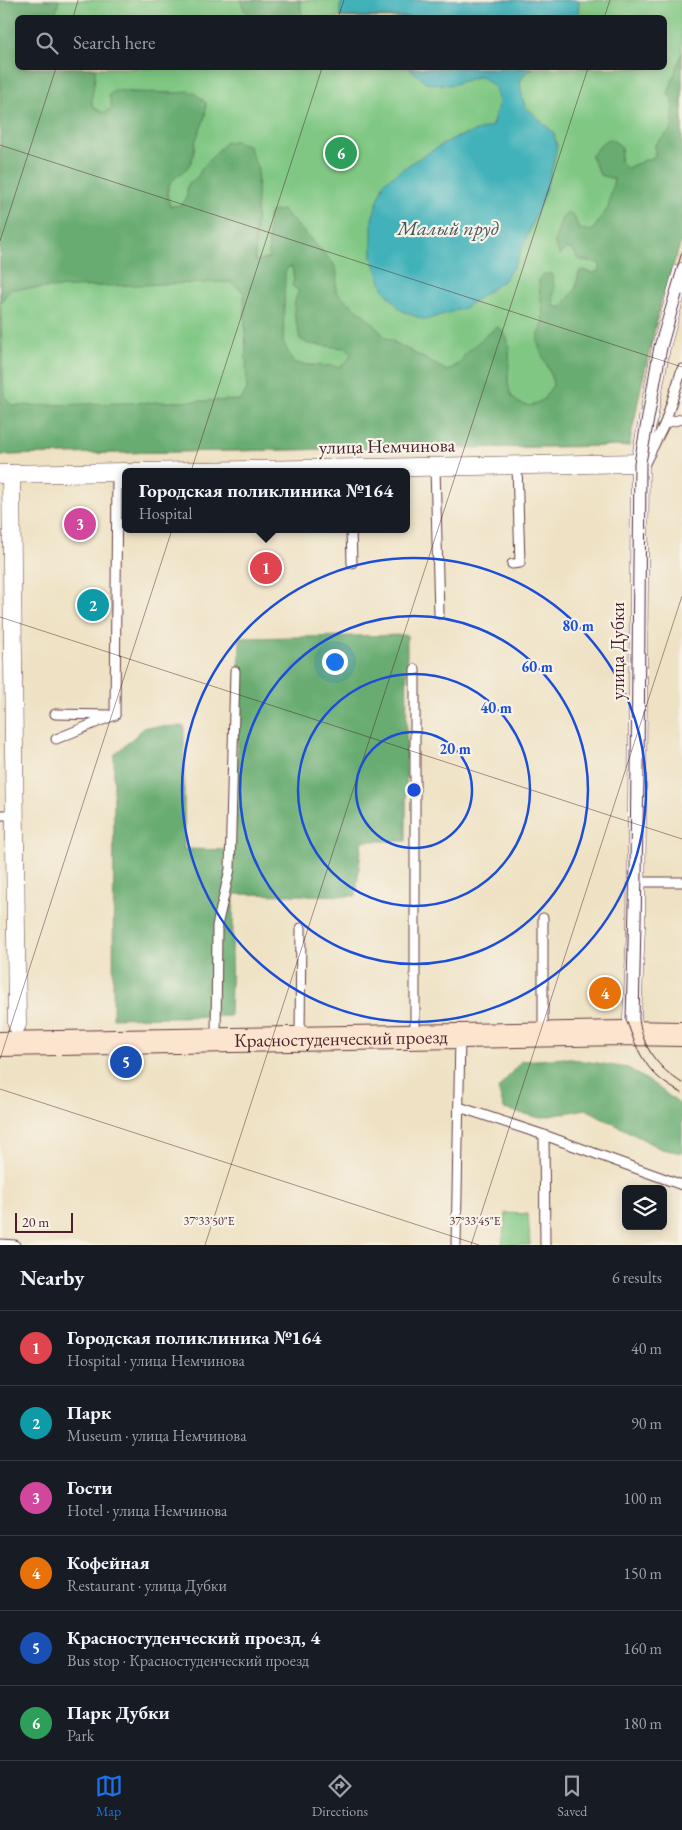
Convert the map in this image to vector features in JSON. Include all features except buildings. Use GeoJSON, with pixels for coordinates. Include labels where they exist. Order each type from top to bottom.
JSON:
{"type":"FeatureCollection","features":[{"type":"Feature","properties":{"kind":"street","name":"улица Дубки"},"geometry":{"type":"LineString","coordinates":[[636,1033],[632,1019],[636,882],[640,463],[660,347],[682,272]]}},
{"type":"Feature","properties":{"kind":"street","name":"улица Немчинова"},"geometry":{"type":"LineString","coordinates":[[393,468],[640,463]]}},
{"type":"Feature","properties":{"kind":"street"},"geometry":{"type":"LineString","coordinates":[[11,1037],[7,815],[6,474],[122,472]]}},
{"type":"Feature","properties":{"kind":"street","name":"Красностуденческий проезд"},"geometry":{"type":"LineString","coordinates":[[11,1037],[216,1040],[636,1033],[682,1034]]}},
{"type":"Feature","properties":{"kind":"lane"},"geometry":{"type":"LineString","coordinates":[[640,463],[646,463],[665,423],[682,369]]}},
{"type":"Feature","properties":{"kind":"lane"},"geometry":{"type":"LineString","coordinates":[[665,423],[682,418]]}},
{"type":"Feature","properties":{"kind":"lane"},"geometry":{"type":"LineString","coordinates":[[512,564],[520,563],[517,465]]}},
{"type":"Feature","properties":{"kind":"lane"},"geometry":{"type":"LineString","coordinates":[[435,466],[439,614]]}},
{"type":"Feature","properties":{"kind":"lane"},"geometry":{"type":"LineString","coordinates":[[115,715],[122,472]]}},
{"type":"Feature","properties":{"kind":"lane"},"geometry":{"type":"LineString","coordinates":[[351,533],[352,563]]}},
{"type":"Feature","properties":{"kind":"lane"},"geometry":{"type":"LineString","coordinates":[[415,669],[415,1037]]}},
{"type":"Feature","properties":{"kind":"lane"},"geometry":{"type":"LineString","coordinates":[[216,1040],[217,926],[230,862],[235,672]]}},
{"type":"Feature","properties":{"kind":"lane"},"geometry":{"type":"LineString","coordinates":[[56,714],[115,715]]}},
{"type":"Feature","properties":{"kind":"lane"},"geometry":{"type":"LineString","coordinates":[[56,739],[115,715]]}},
{"type":"Feature","properties":{"kind":"lane"},"geometry":{"type":"LineString","coordinates":[[636,882],[682,882]]}},
{"type":"Feature","properties":{"kind":"lane"},"geometry":{"type":"LineString","coordinates":[[543,918],[543,1035]]}},
{"type":"Feature","properties":{"kind":"lane"},"geometry":{"type":"LineString","coordinates":[[300,1039],[301,928]]}},
{"type":"Feature","properties":{"kind":"lane"},"geometry":{"type":"LineString","coordinates":[[456,1245],[460,1037]]}},
{"type":"Feature","properties":{"kind":"lane"},"geometry":{"type":"LineString","coordinates":[[459,1107],[544,1135],[682,1185]]}},
{"type":"Feature","properties":{"kind":"lane"},"geometry":{"type":"LineString","coordinates":[[544,1135],[545,1245]]}},
{"type":"Feature","properties":{"kind":"lane"},"geometry":{"type":"LineString","coordinates":[[0,1244],[15,1245]]}},
{"type":"Feature","properties":{"kind":"green space"},"geometry":{"type":"Polygon","coordinates":[[[0,0],[682,0],[682,239],[662,298],[629,446],[0,455],[0,0]]]}},
{"type":"Feature","properties":{"kind":"green space"},"geometry":{"type":"Polygon","coordinates":[[[0,0],[59,0],[55,15],[15,15],[15,70],[95,70],[92,106],[103,113],[112,108],[109,95],[116,90],[180,93],[188,91],[195,93],[206,103],[204,119],[190,164],[169,184],[168,197],[170,206],[182,205],[187,196],[187,186],[198,176],[202,168],[226,142],[235,141],[248,145],[258,169],[255,261],[269,258],[268,216],[271,212],[283,210],[333,263],[337,272],[336,292],[369,319],[385,337],[447,371],[460,363],[466,353],[498,327],[505,335],[509,345],[508,377],[512,396],[519,403],[530,406],[543,400],[553,385],[538,341],[543,320],[539,279],[543,274],[551,274],[554,283],[554,306],[561,308],[575,290],[581,270],[594,273],[600,270],[600,264],[580,260],[573,251],[566,248],[560,255],[554,242],[562,218],[567,213],[574,216],[579,229],[592,231],[608,208],[614,179],[600,175],[591,156],[602,143],[608,139],[622,147],[620,161],[627,168],[645,160],[651,160],[655,155],[655,144],[669,132],[673,125],[673,101],[668,94],[682,52],[682,239],[662,298],[629,446],[0,455],[0,305],[4,396],[12,406],[241,400],[247,389],[244,292],[230,282],[11,289],[0,303],[0,209],[2,207],[0,197],[0,0]],[[288,267],[285,272],[283,342],[293,362],[340,367],[348,360],[351,354],[345,348],[308,344],[300,339],[294,310],[299,291],[292,286],[294,279],[292,267],[288,267]]]}},
{"type":"Feature","properties":{"kind":"green space"},"geometry":{"type":"Polygon","coordinates":[[[240,0],[300,0],[302,15],[249,15],[240,0]]]}},
{"type":"Feature","properties":{"kind":"green space"},"geometry":{"type":"Polygon","coordinates":[[[407,635],[406,841],[362,841],[356,896],[234,894],[230,1016],[113,1018],[114,755],[145,727],[184,726],[184,849],[235,850],[240,638],[407,635]]]}},
{"type":"Feature","properties":{"kind":"green space"},"geometry":{"type":"Polygon","coordinates":[[[565,1058],[628,1068],[655,1085],[682,1106],[682,1153],[661,1149],[586,1109],[540,1118],[504,1109],[498,1089],[521,1061],[565,1058]]]}},
{"type":"Feature","properties":{"kind":"green space"},"geometry":{"type":"Polygon","coordinates":[[[506,1213],[528,1214],[530,1245],[502,1245],[506,1213]]]}},
{"type":"Feature","properties":{"kind":"water"},"geometry":{"type":"Polygon","coordinates":[[[342,0],[579,0],[578,15],[341,15],[342,0]]]}},
{"type":"Feature","properties":{"kind":"water","name":"Малый пруд"},"geometry":{"type":"Polygon","coordinates":[[[411,70],[530,70],[525,73],[520,82],[525,106],[554,133],[557,146],[543,197],[516,263],[503,281],[464,308],[425,320],[402,311],[384,290],[372,257],[372,219],[384,182],[452,139],[492,126],[499,102],[495,87],[480,76],[451,85],[427,83],[411,70]]]}},
{"type":"Feature","properties":{"kind":"tram line"},"geometry":{"type":"LineString","coordinates":[[682,252],[654,346],[634,463],[630,867],[626,1019],[645,1062],[660,1079],[682,1093]]}},
{"type":"Feature","properties":{"kind":"tram line"},"geometry":{"type":"LineString","coordinates":[[682,295],[667,348],[646,463],[644,776],[639,1019],[644,1039],[653,1056],[665,1070],[682,1083]]}},
{"type":"Feature","properties":{"kind":"place","name":"Парк Дубки"},"geometry":{"type":"Point","coordinates":[341,153]}},
{"type":"Feature","properties":{"kind":"place","name":"Гости"},"geometry":{"type":"Point","coordinates":[80,524]}},
{"type":"Feature","properties":{"kind":"place","name":"Городская поликлиника №164"},"geometry":{"type":"Point","coordinates":[266,568]}},
{"type":"Feature","properties":{"kind":"place","name":"Парк"},"geometry":{"type":"Point","coordinates":[93,605]}},
{"type":"Feature","properties":{"kind":"place","name":"Кофейная"},"geometry":{"type":"Point","coordinates":[605,993]}},
{"type":"Feature","properties":{"kind":"place","name":"Красностуденческий проезд, 4"},"geometry":{"type":"Point","coordinates":[126,1062]}}]}
